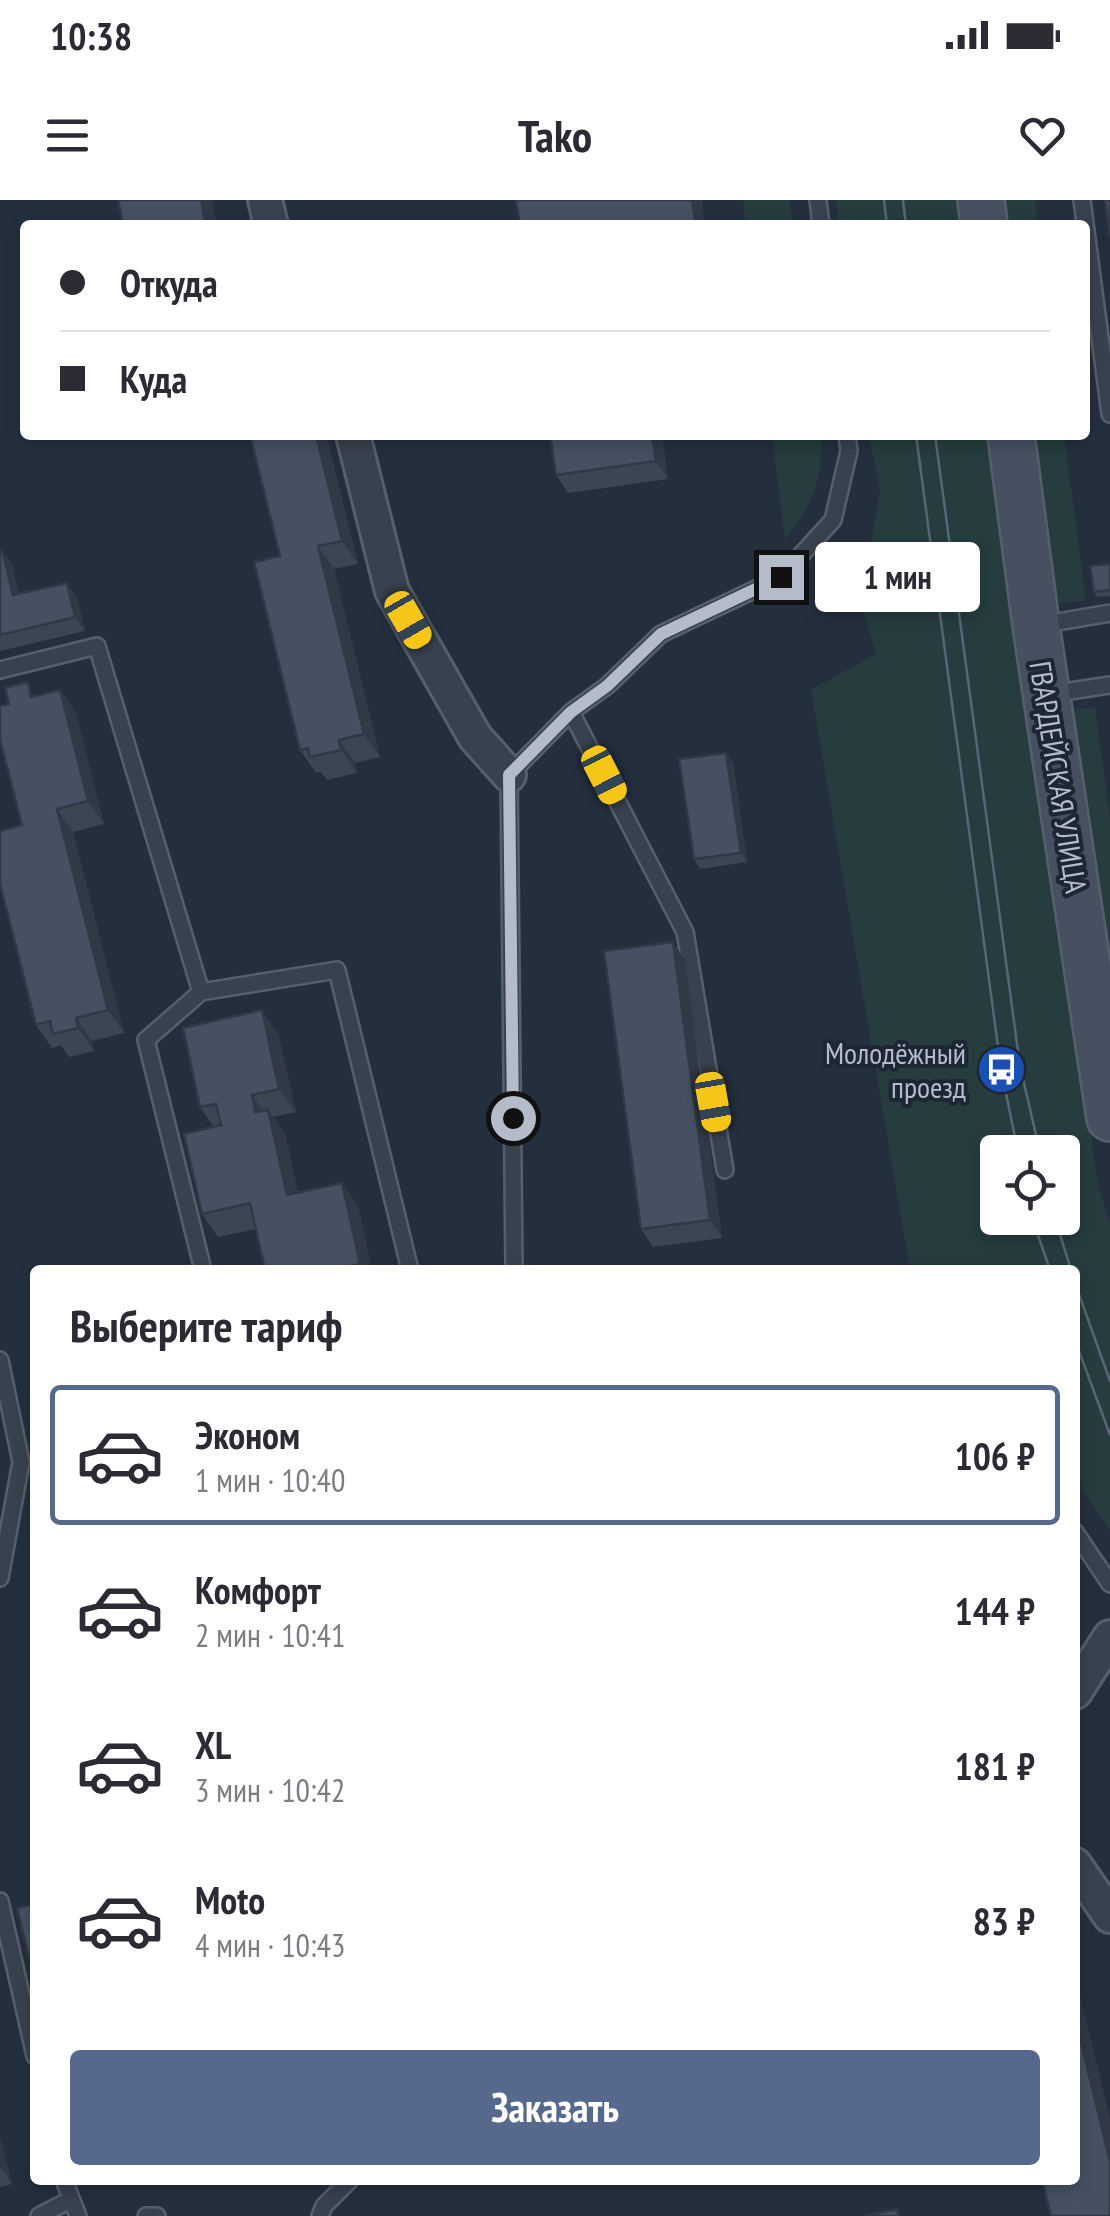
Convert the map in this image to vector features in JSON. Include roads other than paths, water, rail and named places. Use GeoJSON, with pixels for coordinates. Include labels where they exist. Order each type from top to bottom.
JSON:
{"type":"FeatureCollection","features":[{"type":"Feature","properties":{"kind":"street"},"geometry":{"type":"LineString","coordinates":[[354,440],[392,591],[475,737],[509,775]]}},
{"type":"Feature","properties":{"kind":"street","name":"ГВАРДЕЙСКАЯ УЛИЦА"},"geometry":{"type":"LineString","coordinates":[[1012,440],[1110,1118]]}},
{"type":"Feature","properties":{"kind":"street"},"geometry":{"type":"LineString","coordinates":[[1080,1684],[1110,1637]]}},
{"type":"Feature","properties":{"kind":"street"},"geometry":{"type":"LineString","coordinates":[[1080,1873],[1110,1916]]}},
{"type":"Feature","properties":{"kind":"lane"},"geometry":{"type":"LineString","coordinates":[[1090,261],[1110,414]]}},
{"type":"Feature","properties":{"kind":"lane"},"geometry":{"type":"LineString","coordinates":[[514,1265],[509,775],[571,712],[607,686],[661,634],[781,577],[834,520],[849,452],[848,440]]}},
{"type":"Feature","properties":{"kind":"lane"},"geometry":{"type":"LineString","coordinates":[[1036,625],[1110,613]]}},
{"type":"Feature","properties":{"kind":"lane"},"geometry":{"type":"LineString","coordinates":[[0,670],[97,646],[201,992]]}},
{"type":"Feature","properties":{"kind":"lane"},"geometry":{"type":"LineString","coordinates":[[1047,694],[1110,685]]}},
{"type":"Feature","properties":{"kind":"lane"},"geometry":{"type":"LineString","coordinates":[[571,712],[684,932],[725,1170]]}},
{"type":"Feature","properties":{"kind":"lane"},"geometry":{"type":"LineString","coordinates":[[202,1265],[146,1040],[201,992],[337,970],[409,1265]]}},
{"type":"Feature","properties":{"kind":"lane"},"geometry":{"type":"LineString","coordinates":[[0,1360],[21,1462],[0,1578]]}},
{"type":"Feature","properties":{"kind":"lane"},"geometry":{"type":"LineString","coordinates":[[1080,1539],[1110,1584]]}},
{"type":"Feature","properties":{"kind":"lane"},"geometry":{"type":"LineString","coordinates":[[0,1901],[30,2034]]}},
{"type":"Feature","properties":{"kind":"lane"},"geometry":{"type":"LineString","coordinates":[[66,2185],[78,2216]]}},
{"type":"Feature","properties":{"kind":"lane"},"geometry":{"type":"LineString","coordinates":[[320,2216],[324,2206],[345,2185]]}},
{"type":"Feature","properties":{"kind":"lane"},"geometry":{"type":"LineString","coordinates":[[40,2216],[70,2200]]}},
{"type":"Feature","properties":{"kind":"lane"},"geometry":{"type":"LineString","coordinates":[[146,2216],[157,2216]]}},
{"type":"Feature","properties":{"kind":"tram line"},"geometry":{"type":"LineString","coordinates":[[884,200],[886,220]]}},
{"type":"Feature","properties":{"kind":"tram line"},"geometry":{"type":"LineString","coordinates":[[903,200],[905,220]]}},
{"type":"Feature","properties":{"kind":"tram line"},"geometry":{"type":"LineString","coordinates":[[917,440],[1001,1069],[1015,1135]]}},
{"type":"Feature","properties":{"kind":"tram line"},"geometry":{"type":"LineString","coordinates":[[936,440],[1020,1066],[1036,1135]]}},
{"type":"Feature","properties":{"kind":"tram line"},"geometry":{"type":"LineString","coordinates":[[1038,1235],[1048,1265]]}},
{"type":"Feature","properties":{"kind":"tram line"},"geometry":{"type":"LineString","coordinates":[[1060,1235],[1069,1265]]}},
{"type":"Feature","properties":{"kind":"tram line"},"geometry":{"type":"LineString","coordinates":[[1080,1297],[1110,1381]]}},
{"type":"Feature","properties":{"kind":"tram line"},"geometry":{"type":"LineString","coordinates":[[1080,1354],[1110,1435]]}},
{"type":"Feature","properties":{"kind":"place","name":"Молодёжный проезд"},"geometry":{"type":"Point","coordinates":[1001,1069]}}]}
